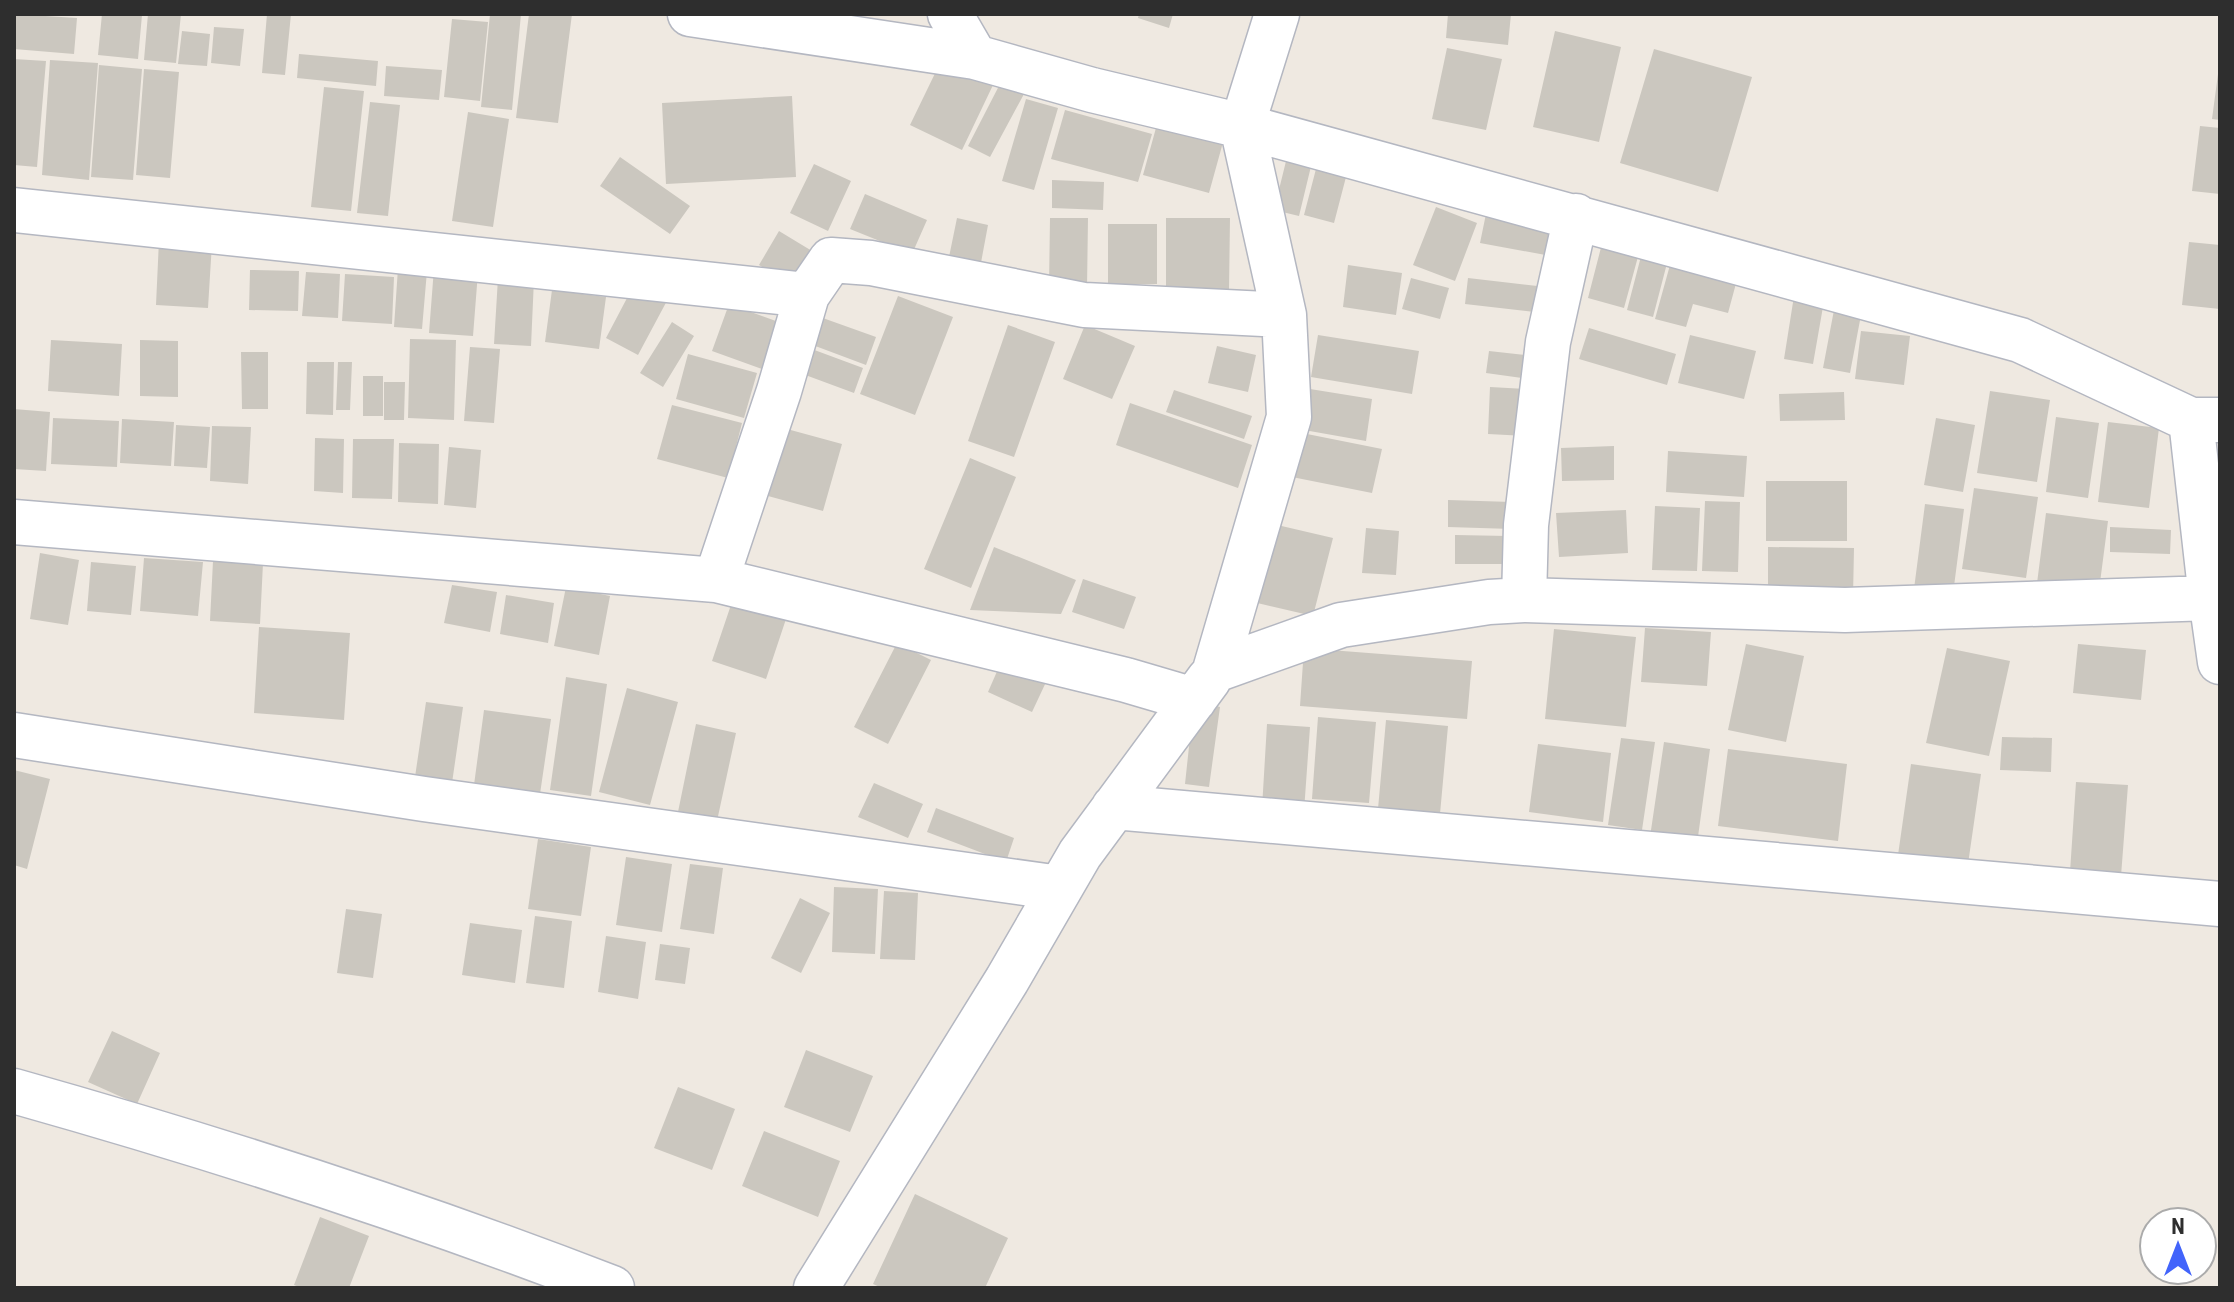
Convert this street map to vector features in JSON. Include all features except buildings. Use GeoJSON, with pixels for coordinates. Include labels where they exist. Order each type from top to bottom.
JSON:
{"type":"FeatureCollection","features":[{"type":"Feature","properties":{"kind":"street"},"geometry":{"type":"LineString","coordinates":[[690,14],[975,57],[1576,216],[2020,340],[2206,420],[2220,662]]}},
{"type":"Feature","properties":{"kind":"street"},"geometry":{"type":"LineString","coordinates":[[950,14],[975,57]]}},
{"type":"Feature","properties":{"kind":"street"},"geometry":{"type":"LineString","coordinates":[[816,1288],[1007,980],[1080,854],[1204,685],[1289,417],[1284,315],[1242,126],[1277,14]]}},
{"type":"Feature","properties":{"kind":"street"},"geometry":{"type":"LineString","coordinates":[[14,210],[807,295]]}},
{"type":"Feature","properties":{"kind":"street"},"geometry":{"type":"LineString","coordinates":[[1524,600],[1526,525],[1548,342],[1576,216]]}},
{"type":"Feature","properties":{"kind":"street"},"geometry":{"type":"LineString","coordinates":[[716,580],[779,391],[807,295],[831,260],[871,263],[1084,305],[1284,315]]}},
{"type":"Feature","properties":{"kind":"street"},"geometry":{"type":"LineString","coordinates":[[14,522],[716,580],[1111,676],[1204,685],[1341,625],[1489,602],[1524,600],[1845,610],[2216,598]]}},
{"type":"Feature","properties":{"kind":"street"},"geometry":{"type":"LineString","coordinates":[[14,735],[424,799],[1060,888]]}},
{"type":"Feature","properties":{"kind":"street"},"geometry":{"type":"LineString","coordinates":[[1114,807],[2220,904]]}},
{"type":"Feature","properties":{"kind":"street"},"geometry":{"type":"LineString","coordinates":[[14,1091],[293,1175],[524,1254],[612,1288]]}}]}
